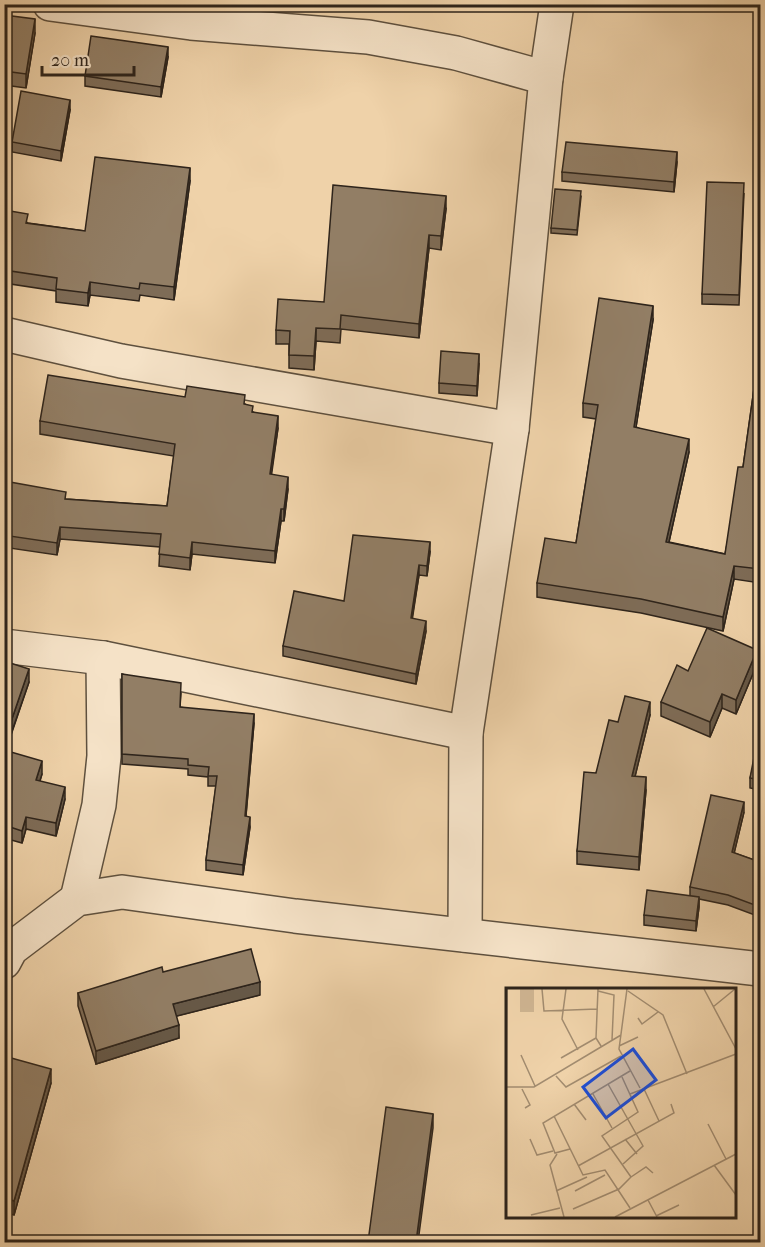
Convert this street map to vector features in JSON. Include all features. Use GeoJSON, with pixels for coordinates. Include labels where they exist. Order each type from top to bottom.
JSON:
{"type":"FeatureCollection","features":[{"type":"Feature","properties":{"kind":"street"},"geometry":{"type":"LineString","coordinates":[[50,4],[191,23],[368,37],[456,53],[546,78]]}},
{"type":"Feature","properties":{"kind":"street"},"geometry":{"type":"LineString","coordinates":[[465,935],[466,733],[512,429],[546,78],[557,4]]}},
{"type":"Feature","properties":{"kind":"street"},"geometry":{"type":"LineString","coordinates":[[4,334],[121,361],[512,429]]}},
{"type":"Feature","properties":{"kind":"street"},"geometry":{"type":"LineString","coordinates":[[4,646],[103,658],[466,733]]}},
{"type":"Feature","properties":{"kind":"street"},"geometry":{"type":"LineString","coordinates":[[77,899],[99,805],[104,756],[103,658]]}},
{"type":"Feature","properties":{"kind":"street"},"geometry":{"type":"LineString","coordinates":[[7,952],[77,899],[122,892],[295,916],[760,969]]}},
{"type":"Feature","properties":{"kind":"building"},"geometry":{"type":"Polygon","coordinates":[[[4,15],[35,19],[26,74],[4,71],[4,15]]]}},
{"type":"Feature","properties":{"kind":"building"},"geometry":{"type":"Polygon","coordinates":[[[91,36],[168,47],[161,87],[85,76],[91,36]]]}},
{"type":"Feature","properties":{"kind":"building"},"geometry":{"type":"Polygon","coordinates":[[[21,91],[70,100],[61,151],[12,142],[21,91]]]}},
{"type":"Feature","properties":{"kind":"building"},"geometry":{"type":"Polygon","coordinates":[[[566,142],[677,152],[674,182],[562,172],[566,142]]]}},
{"type":"Feature","properties":{"kind":"building"},"geometry":{"type":"Polygon","coordinates":[[[95,157],[190,168],[174,287],[140,283],[139,289],[90,282],[88,293],[56,289],[57,278],[4,270],[4,210],[28,214],[26,223],[85,231],[95,157]]]}},
{"type":"Feature","properties":{"kind":"building"},"geometry":{"type":"Polygon","coordinates":[[[707,182],[744,183],[739,295],[702,294],[707,182]]]}},
{"type":"Feature","properties":{"kind":"building"},"geometry":{"type":"Polygon","coordinates":[[[333,185],[446,196],[441,236],[429,235],[419,324],[341,315],[340,329],[316,328],[314,356],[289,355],[290,331],[276,330],[278,299],[324,302],[333,185]]]}},
{"type":"Feature","properties":{"kind":"building"},"geometry":{"type":"Polygon","coordinates":[[[555,189],[581,191],[577,230],[551,228],[555,189]]]}},
{"type":"Feature","properties":{"kind":"building"},"geometry":{"type":"Polygon","coordinates":[[[599,298],[653,306],[634,427],[689,439],[666,542],[725,554],[738,467],[743,467],[760,346],[760,569],[734,566],[723,617],[641,599],[537,583],[545,538],[576,543],[598,405],[583,403],[599,298]]]}},
{"type":"Feature","properties":{"kind":"building"},"geometry":{"type":"Polygon","coordinates":[[[441,351],[479,354],[477,386],[439,383],[441,351]]]}},
{"type":"Feature","properties":{"kind":"building"},"geometry":{"type":"Polygon","coordinates":[[[48,375],[185,397],[187,386],[245,395],[244,404],[253,406],[252,412],[278,416],[270,474],[288,477],[275,551],[192,542],[190,558],[159,554],[161,534],[60,527],[57,543],[10,536],[4,596],[4,481],[66,492],[65,499],[167,506],[175,444],[40,421],[48,375]]]}},
{"type":"Feature","properties":{"kind":"building"},"geometry":{"type":"Polygon","coordinates":[[[353,535],[430,542],[427,566],[419,565],[411,618],[426,621],[416,674],[283,646],[294,591],[344,601],[353,535]]]}},
{"type":"Feature","properties":{"kind":"building"},"geometry":{"type":"Polygon","coordinates":[[[707,628],[757,650],[736,700],[722,694],[710,722],[661,702],[677,665],[688,671],[707,628]]]}},
{"type":"Feature","properties":{"kind":"building"},"geometry":{"type":"Polygon","coordinates":[[[4,661],[29,669],[4,742],[4,661]]]}},
{"type":"Feature","properties":{"kind":"building"},"geometry":{"type":"Polygon","coordinates":[[[122,674],[181,683],[180,707],[254,714],[245,816],[250,817],[243,865],[206,860],[217,776],[208,776],[209,767],[188,765],[188,759],[122,754],[122,674]]]}},
{"type":"Feature","properties":{"kind":"building"},"geometry":{"type":"Polygon","coordinates":[[[625,696],[650,702],[632,776],[646,777],[639,857],[577,851],[584,772],[596,773],[609,720],[618,722],[625,696]]]}},
{"type":"Feature","properties":{"kind":"building"},"geometry":{"type":"Polygon","coordinates":[[[757,742],[760,743],[760,780],[750,778],[757,742]]]}},
{"type":"Feature","properties":{"kind":"building"},"geometry":{"type":"Polygon","coordinates":[[[4,750],[42,761],[36,780],[65,787],[56,823],[26,817],[22,831],[4,825],[4,750]]]}},
{"type":"Feature","properties":{"kind":"building"},"geometry":{"type":"Polygon","coordinates":[[[711,795],[744,802],[732,852],[760,862],[760,907],[728,895],[690,887],[711,795]]]}},
{"type":"Feature","properties":{"kind":"building"},"geometry":{"type":"Polygon","coordinates":[[[647,890],[699,897],[696,921],[644,915],[647,890]]]}},
{"type":"Feature","properties":{"kind":"building"},"geometry":{"type":"Polygon","coordinates":[[[251,949],[260,982],[173,1004],[179,1025],[96,1051],[78,993],[162,967],[163,972],[251,949]]]}},
{"type":"Feature","properties":{"kind":"building"},"geometry":{"type":"Polygon","coordinates":[[[4,1056],[51,1069],[14,1201],[4,1198],[4,1056]]]}},
{"type":"Feature","properties":{"kind":"building"},"geometry":{"type":"Polygon","coordinates":[[[386,1107],[433,1114],[416,1242],[368,1242],[386,1107]]]}},
{"type":"Feature","properties":{"kind":"building"},"geometry":{"type":"Polygon","coordinates":[[[724,1239],[744,1242],[723,1242],[724,1239]]]}}]}
